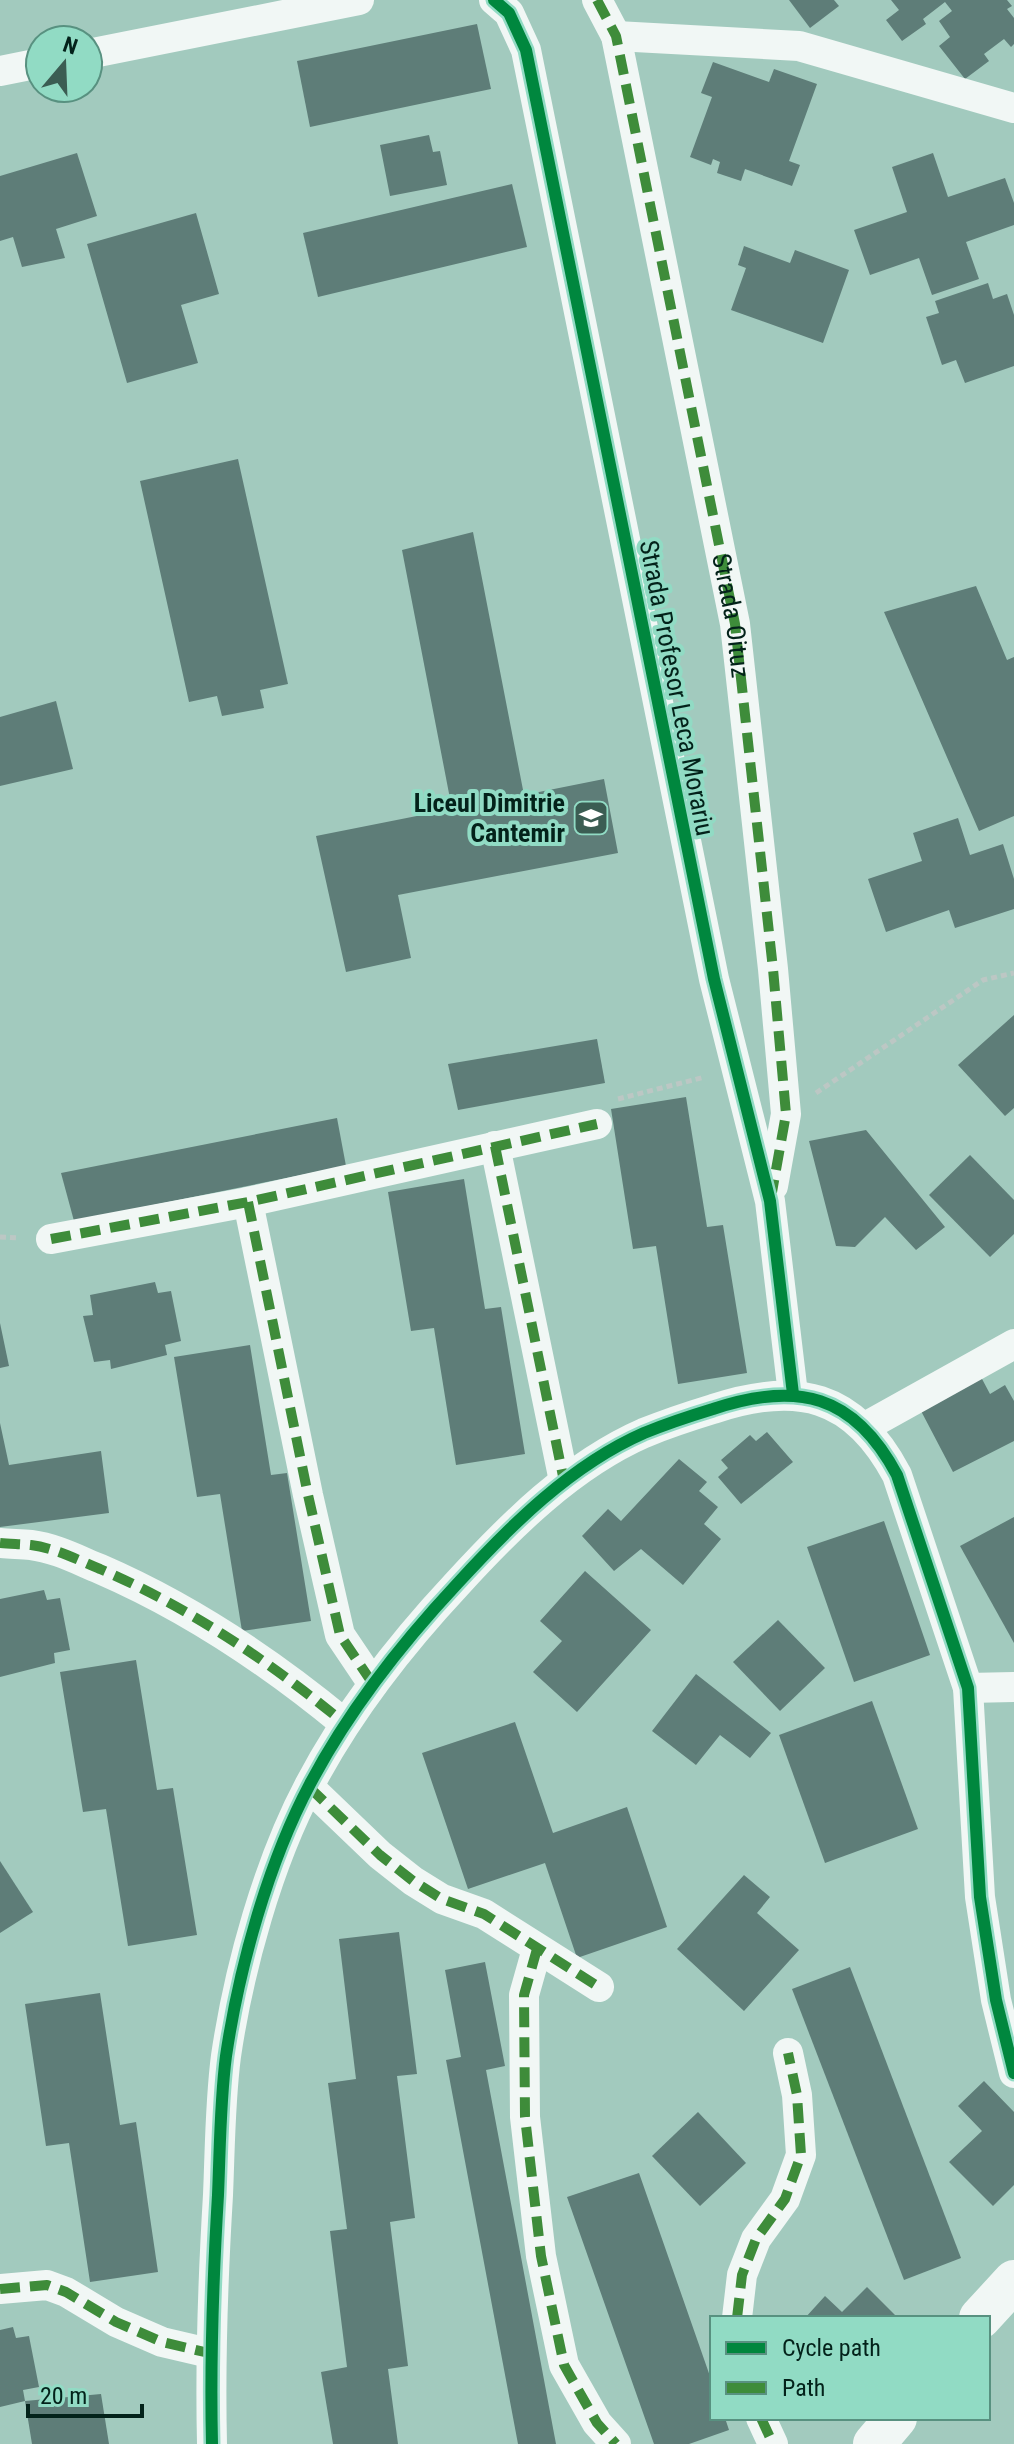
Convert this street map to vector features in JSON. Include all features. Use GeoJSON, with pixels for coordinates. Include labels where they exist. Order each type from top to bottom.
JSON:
{"type":"FeatureCollection","features":[{"type":"Feature","properties":{"kind":"street"},"geometry":{"type":"LineString","coordinates":[[104,51],[359,0]]}},
{"type":"Feature","properties":{"kind":"street","name":"Strada Profesor Leca Morariu"},"geometry":{"type":"LineString","coordinates":[[494,0],[509,13],[526,50],[710,963],[770,1201],[793,1394]]}},
{"type":"Feature","properties":{"kind":"street","name":"Strada Oituz"},"geometry":{"type":"LineString","coordinates":[[597,0],[616,36],[735,624],[786,1114],[770,1201]]}},
{"type":"Feature","properties":{"kind":"street"},"geometry":{"type":"LineString","coordinates":[[616,36],[799,46],[1014,108]]}},
{"type":"Feature","properties":{"kind":"street"},"geometry":{"type":"LineString","coordinates":[[0,71],[24,66]]}},
{"type":"Feature","properties":{"kind":"street"},"geometry":{"type":"LineString","coordinates":[[51,1239],[248,1202],[597,1124]]}},
{"type":"Feature","properties":{"kind":"street"},"geometry":{"type":"LineString","coordinates":[[495,1146],[564,1481]]}},
{"type":"Feature","properties":{"kind":"street"},"geometry":{"type":"LineString","coordinates":[[248,1202],[340,1635],[373,1684]]}},
{"type":"Feature","properties":{"kind":"street"},"geometry":{"type":"LineString","coordinates":[[865,1427],[1014,1344]]}},
{"type":"Feature","properties":{"kind":"street"},"geometry":{"type":"LineString","coordinates":[[212,2444],[209,2353],[226,2058],[241,1982],[268,1883],[309,1787],[344,1723],[408,1636],[476,1564],[564,1481],[642,1434],[747,1399],[793,1394],[830,1403],[865,1427],[884,1450],[897,1475],[968,1688],[980,1897],[996,2000],[1014,2073]]}},
{"type":"Feature","properties":{"kind":"street"},"geometry":{"type":"LineString","coordinates":[[0,1543],[33,1545],[64,1554],[151,1591],[229,1637],[292,1680],[344,1723]]}},
{"type":"Feature","properties":{"kind":"street"},"geometry":{"type":"LineString","coordinates":[[968,1688],[1014,1687]]}},
{"type":"Feature","properties":{"kind":"street"},"geometry":{"type":"LineString","coordinates":[[309,1787],[380,1855],[413,1881],[442,1899],[484,1914],[599,1987]]}},
{"type":"Feature","properties":{"kind":"street"},"geometry":{"type":"LineString","coordinates":[[537,1949],[524,1995],[525,2101],[541,2256],[564,2365],[597,2423],[616,2444]]}},
{"type":"Feature","properties":{"kind":"street"},"geometry":{"type":"LineString","coordinates":[[737,2316],[742,2275],[756,2239],[785,2199],[801,2155],[797,2095],[788,2053]]}},
{"type":"Feature","properties":{"kind":"street"},"geometry":{"type":"LineString","coordinates":[[0,2289],[47,2285],[162,2342],[209,2353]]}},
{"type":"Feature","properties":{"kind":"street"},"geometry":{"type":"LineString","coordinates":[[762,2420],[773,2444]]}},
{"type":"Feature","properties":{"kind":"street"},"geometry":{"type":"LineString","coordinates":[[874,2444],[894,2420]]}},
{"type":"Feature","properties":{"kind":"path"},"geometry":{"type":"LineString","coordinates":[[786,1114],[983,980],[1014,973]]}},
{"type":"Feature","properties":{"kind":"path"},"geometry":{"type":"LineString","coordinates":[[597,1124],[592,1105],[737,1069]]}},
{"type":"Feature","properties":{"kind":"building"},"geometry":{"type":"Polygon","coordinates":[[[789,0],[834,0],[839,6],[810,28],[789,0]]]}},
{"type":"Feature","properties":{"kind":"building"},"geometry":{"type":"Polygon","coordinates":[[[891,0],[1007,0],[1012,6],[1007,9],[1014,18],[1014,44],[1011,47],[1004,39],[984,54],[989,61],[965,79],[939,46],[950,37],[939,21],[952,11],[945,2],[923,19],[926,24],[902,41],[886,20],[899,10],[891,0]]]}},
{"type":"Feature","properties":{"kind":"building"},"geometry":{"type":"Polygon","coordinates":[[[477,24],[491,89],[310,127],[297,61],[477,24]]]}},
{"type":"Feature","properties":{"kind":"building"},"geometry":{"type":"Polygon","coordinates":[[[713,62],[769,82],[774,69],[817,84],[789,161],[800,165],[792,186],[745,169],[741,181],[717,173],[720,162],[713,159],[711,165],[690,157],[712,97],[701,93],[713,62]]]}},
{"type":"Feature","properties":{"kind":"building"},"geometry":{"type":"Polygon","coordinates":[[[429,135],[433,152],[440,151],[447,185],[390,196],[380,145],[429,135]]]}},
{"type":"Feature","properties":{"kind":"building"},"geometry":{"type":"Polygon","coordinates":[[[77,153],[97,216],[56,229],[65,258],[22,267],[13,237],[0,241],[0,176],[77,153]]]}},
{"type":"Feature","properties":{"kind":"building"},"geometry":{"type":"Polygon","coordinates":[[[933,153],[948,197],[1005,178],[1014,203],[1014,225],[966,242],[979,279],[932,295],[919,258],[870,275],[854,230],[907,212],[892,167],[933,153]]]}},
{"type":"Feature","properties":{"kind":"building"},"geometry":{"type":"Polygon","coordinates":[[[512,184],[527,247],[318,297],[303,233],[512,184]]]}},
{"type":"Feature","properties":{"kind":"building"},"geometry":{"type":"Polygon","coordinates":[[[196,213],[219,294],[181,305],[198,363],[127,383],[87,244],[196,213]]]}},
{"type":"Feature","properties":{"kind":"building"},"geometry":{"type":"Polygon","coordinates":[[[744,246],[790,263],[795,250],[849,270],[823,343],[731,310],[746,268],[738,265],[744,246]]]}},
{"type":"Feature","properties":{"kind":"building"},"geometry":{"type":"Polygon","coordinates":[[[988,283],[993,299],[1007,294],[1014,315],[1014,366],[965,383],[956,360],[942,365],[926,317],[939,313],[935,301],[988,283]]]}},
{"type":"Feature","properties":{"kind":"building"},"geometry":{"type":"Polygon","coordinates":[[[238,459],[288,684],[260,690],[264,708],[222,716],[217,696],[189,702],[140,481],[238,459]]]}},
{"type":"Feature","properties":{"kind":"building"},"geometry":{"type":"Polygon","coordinates":[[[473,532],[524,795],[604,779],[618,853],[398,895],[411,958],[346,972],[316,836],[452,809],[402,550],[473,532]]]}},
{"type":"Feature","properties":{"kind":"building"},"geometry":{"type":"Polygon","coordinates":[[[976,586],[1007,660],[1014,657],[1014,816],[979,831],[884,612],[976,586]]]}},
{"type":"Feature","properties":{"kind":"building"},"geometry":{"type":"Polygon","coordinates":[[[56,701],[73,769],[0,786],[0,717],[56,701]]]}},
{"type":"Feature","properties":{"kind":"building"},"geometry":{"type":"Polygon","coordinates":[[[958,818],[970,855],[1003,844],[1014,879],[1014,909],[955,928],[949,910],[886,932],[868,879],[922,861],[913,833],[958,818]]]}},
{"type":"Feature","properties":{"kind":"building"},"geometry":{"type":"Polygon","coordinates":[[[1014,1015],[1014,1108],[1005,1116],[958,1065],[1014,1015]]]}},
{"type":"Feature","properties":{"kind":"building"},"geometry":{"type":"Polygon","coordinates":[[[597,1039],[605,1083],[458,1110],[448,1064],[597,1039]]]}},
{"type":"Feature","properties":{"kind":"building"},"geometry":{"type":"Polygon","coordinates":[[[686,1097],[707,1227],[723,1225],[747,1373],[678,1384],[656,1246],[633,1249],[611,1109],[686,1097]]]}},
{"type":"Feature","properties":{"kind":"building"},"geometry":{"type":"Polygon","coordinates":[[[337,1118],[346,1166],[74,1221],[61,1173],[337,1118]]]}},
{"type":"Feature","properties":{"kind":"building"},"geometry":{"type":"Polygon","coordinates":[[[866,1130],[945,1227],[916,1250],[885,1217],[855,1247],[836,1246],[809,1141],[866,1130]]]}},
{"type":"Feature","properties":{"kind":"building"},"geometry":{"type":"Polygon","coordinates":[[[970,1155],[1014,1200],[1014,1234],[990,1257],[929,1195],[970,1155]]]}},
{"type":"Feature","properties":{"kind":"building"},"geometry":{"type":"Polygon","coordinates":[[[464,1179],[485,1309],[501,1307],[525,1454],[456,1465],[434,1328],[411,1331],[388,1192],[464,1179]]]}},
{"type":"Feature","properties":{"kind":"building"},"geometry":{"type":"Polygon","coordinates":[[[155,1282],[158,1293],[171,1291],[181,1341],[165,1345],[167,1355],[111,1369],[110,1360],[94,1362],[83,1316],[93,1315],[90,1295],[155,1282]]]}},
{"type":"Feature","properties":{"kind":"building"},"geometry":{"type":"Polygon","coordinates":[[[0,1323],[9,1366],[0,1368],[0,1323]]]}},
{"type":"Feature","properties":{"kind":"building"},"geometry":{"type":"Polygon","coordinates":[[[250,1345],[271,1475],[287,1473],[311,1621],[242,1631],[220,1494],[197,1497],[174,1357],[250,1345]]]}},
{"type":"Feature","properties":{"kind":"building"},"geometry":{"type":"Polygon","coordinates":[[[981,1377],[990,1394],[1005,1385],[1014,1401],[1014,1441],[953,1472],[920,1409],[981,1377]]]}},
{"type":"Feature","properties":{"kind":"building"},"geometry":{"type":"Polygon","coordinates":[[[0,1423],[9,1465],[101,1451],[109,1513],[0,1527],[0,1423]]]}},
{"type":"Feature","properties":{"kind":"building"},"geometry":{"type":"Polygon","coordinates":[[[767,1432],[793,1462],[741,1504],[718,1477],[728,1468],[721,1460],[750,1435],[756,1441],[767,1432]]]}},
{"type":"Feature","properties":{"kind":"building"},"geometry":{"type":"Polygon","coordinates":[[[679,1459],[707,1482],[699,1491],[718,1507],[704,1524],[721,1539],[683,1585],[641,1549],[614,1571],[582,1536],[608,1509],[621,1521],[679,1459]]]}},
{"type":"Feature","properties":{"kind":"building"},"geometry":{"type":"Polygon","coordinates":[[[1014,1517],[1014,1643],[960,1546],[1014,1517]]]}},
{"type":"Feature","properties":{"kind":"building"},"geometry":{"type":"Polygon","coordinates":[[[884,1521],[930,1655],[854,1682],[807,1547],[884,1521]]]}},
{"type":"Feature","properties":{"kind":"building"},"geometry":{"type":"Polygon","coordinates":[[[585,1571],[651,1630],[577,1712],[533,1672],[562,1641],[540,1621],[585,1571]]]}},
{"type":"Feature","properties":{"kind":"building"},"geometry":{"type":"Polygon","coordinates":[[[44,1590],[47,1600],[60,1598],[70,1650],[54,1653],[55,1663],[0,1677],[0,1599],[44,1590]]]}},
{"type":"Feature","properties":{"kind":"building"},"geometry":{"type":"Polygon","coordinates":[[[778,1620],[825,1668],[780,1711],[733,1662],[778,1620]]]}},
{"type":"Feature","properties":{"kind":"building"},"geometry":{"type":"Polygon","coordinates":[[[136,1660],[157,1790],[173,1788],[197,1935],[128,1946],[106,1809],[83,1812],[60,1672],[136,1660]]]}},
{"type":"Feature","properties":{"kind":"building"},"geometry":{"type":"Polygon","coordinates":[[[696,1674],[771,1733],[750,1758],[720,1735],[696,1765],[652,1731],[696,1674]]]}},
{"type":"Feature","properties":{"kind":"building"},"geometry":{"type":"Polygon","coordinates":[[[872,1701],[918,1829],[825,1863],[779,1735],[872,1701]]]}},
{"type":"Feature","properties":{"kind":"building"},"geometry":{"type":"Polygon","coordinates":[[[515,1722],[553,1833],[627,1807],[667,1927],[577,1958],[545,1863],[468,1889],[422,1753],[515,1722]]]}},
{"type":"Feature","properties":{"kind":"building"},"geometry":{"type":"Polygon","coordinates":[[[0,1861],[33,1912],[0,1933],[0,1861]]]}},
{"type":"Feature","properties":{"kind":"building"},"geometry":{"type":"Polygon","coordinates":[[[744,1875],[770,1897],[757,1913],[799,1950],[744,2011],[677,1949],[744,1875]]]}},
{"type":"Feature","properties":{"kind":"building"},"geometry":{"type":"Polygon","coordinates":[[[399,1932],[417,2074],[397,2076],[415,2218],[390,2222],[408,2366],[388,2369],[398,2444],[333,2444],[321,2372],[347,2367],[330,2231],[347,2229],[328,2083],[356,2079],[339,1939],[399,1932]]]}},
{"type":"Feature","properties":{"kind":"building"},"geometry":{"type":"Polygon","coordinates":[[[485,1962],[505,2066],[486,2070],[556,2444],[518,2444],[446,2060],[461,2057],[445,1970],[485,1962]]]}},
{"type":"Feature","properties":{"kind":"building"},"geometry":{"type":"Polygon","coordinates":[[[850,1967],[961,2258],[904,2280],[792,1989],[850,1967]]]}},
{"type":"Feature","properties":{"kind":"building"},"geometry":{"type":"Polygon","coordinates":[[[100,1993],[120,2125],[136,2122],[158,2272],[90,2282],[69,2143],[46,2146],[25,2004],[100,1993]]]}},
{"type":"Feature","properties":{"kind":"building"},"geometry":{"type":"Polygon","coordinates":[[[984,2081],[1014,2112],[1014,2185],[993,2206],[949,2162],[982,2131],[958,2106],[984,2081]]]}},
{"type":"Feature","properties":{"kind":"building"},"geometry":{"type":"Polygon","coordinates":[[[698,2112],[746,2163],[700,2206],[652,2156],[698,2112]]]}},
{"type":"Feature","properties":{"kind":"building"},"geometry":{"type":"Polygon","coordinates":[[[639,2173],[710,2376],[710,2420],[726,2420],[729,2430],[689,2444],[654,2444],[567,2197],[639,2173]]]}},
{"type":"Feature","properties":{"kind":"building"},"geometry":{"type":"Polygon","coordinates":[[[867,2287],[896,2316],[807,2316],[825,2296],[842,2312],[867,2287]]]}},
{"type":"Feature","properties":{"kind":"building"},"geometry":{"type":"Polygon","coordinates":[[[13,2327],[16,2338],[29,2336],[39,2387],[23,2390],[25,2401],[0,2407],[0,2330],[13,2327]]]}},
{"type":"Feature","properties":{"kind":"building"},"geometry":{"type":"Polygon","coordinates":[[[101,2394],[109,2444],[32,2444],[25,2401],[101,2394]]]}},
{"type":"Feature","properties":{"kind":"marked path"},"geometry":{"type":"LineString","coordinates":[[597,0],[616,36],[735,624],[786,1114],[772,1192]]}},
{"type":"Feature","properties":{"kind":"marked path"},"geometry":{"type":"LineString","coordinates":[[51,1239],[248,1202],[597,1124]]}},
{"type":"Feature","properties":{"kind":"marked path"},"geometry":{"type":"LineString","coordinates":[[495,1146],[564,1481]]}},
{"type":"Feature","properties":{"kind":"marked path"},"geometry":{"type":"LineString","coordinates":[[248,1202],[340,1635],[373,1684]]}},
{"type":"Feature","properties":{"kind":"marked path"},"geometry":{"type":"LineString","coordinates":[[0,1543],[31,1545],[58,1552],[166,1601],[258,1657],[344,1723]]}},
{"type":"Feature","properties":{"kind":"marked path"},"geometry":{"type":"LineString","coordinates":[[309,1787],[380,1855],[413,1881],[442,1899],[484,1914],[599,1987]]}},
{"type":"Feature","properties":{"kind":"marked path"},"geometry":{"type":"LineString","coordinates":[[537,1949],[524,1995],[525,2117],[541,2256],[564,2365],[597,2423],[616,2444]]}},
{"type":"Feature","properties":{"kind":"marked path"},"geometry":{"type":"LineString","coordinates":[[737,2316],[742,2275],[756,2239],[785,2199],[801,2155],[797,2095],[788,2053]]}},
{"type":"Feature","properties":{"kind":"marked path"},"geometry":{"type":"LineString","coordinates":[[0,2289],[47,2285],[66,2292],[116,2322],[162,2342],[209,2353]]}},
{"type":"Feature","properties":{"kind":"marked path"},"geometry":{"type":"LineString","coordinates":[[762,2420],[773,2444]]}},
{"type":"Feature","properties":{"kind":"cycle path"},"geometry":{"type":"LineString","coordinates":[[494,0],[509,13],[526,50],[714,979],[770,1201],[793,1394]]}},
{"type":"Feature","properties":{"kind":"cycle path"},"geometry":{"type":"LineString","coordinates":[[212,2444],[213,2288],[226,2056],[247,1952],[281,1847],[310,1784],[341,1730],[415,1631],[498,1540],[543,1499],[591,1462],[644,1433],[743,1400],[797,1396],[820,1401],[842,1411],[862,1427],[897,1475],[968,1688],[980,1897],[996,2000],[1014,2073]]}},
{"type":"Feature","properties":{"kind":"place","name":"Liceul Dimitrie Cantemir"},"geometry":{"type":"Point","coordinates":[591,818]}}]}
